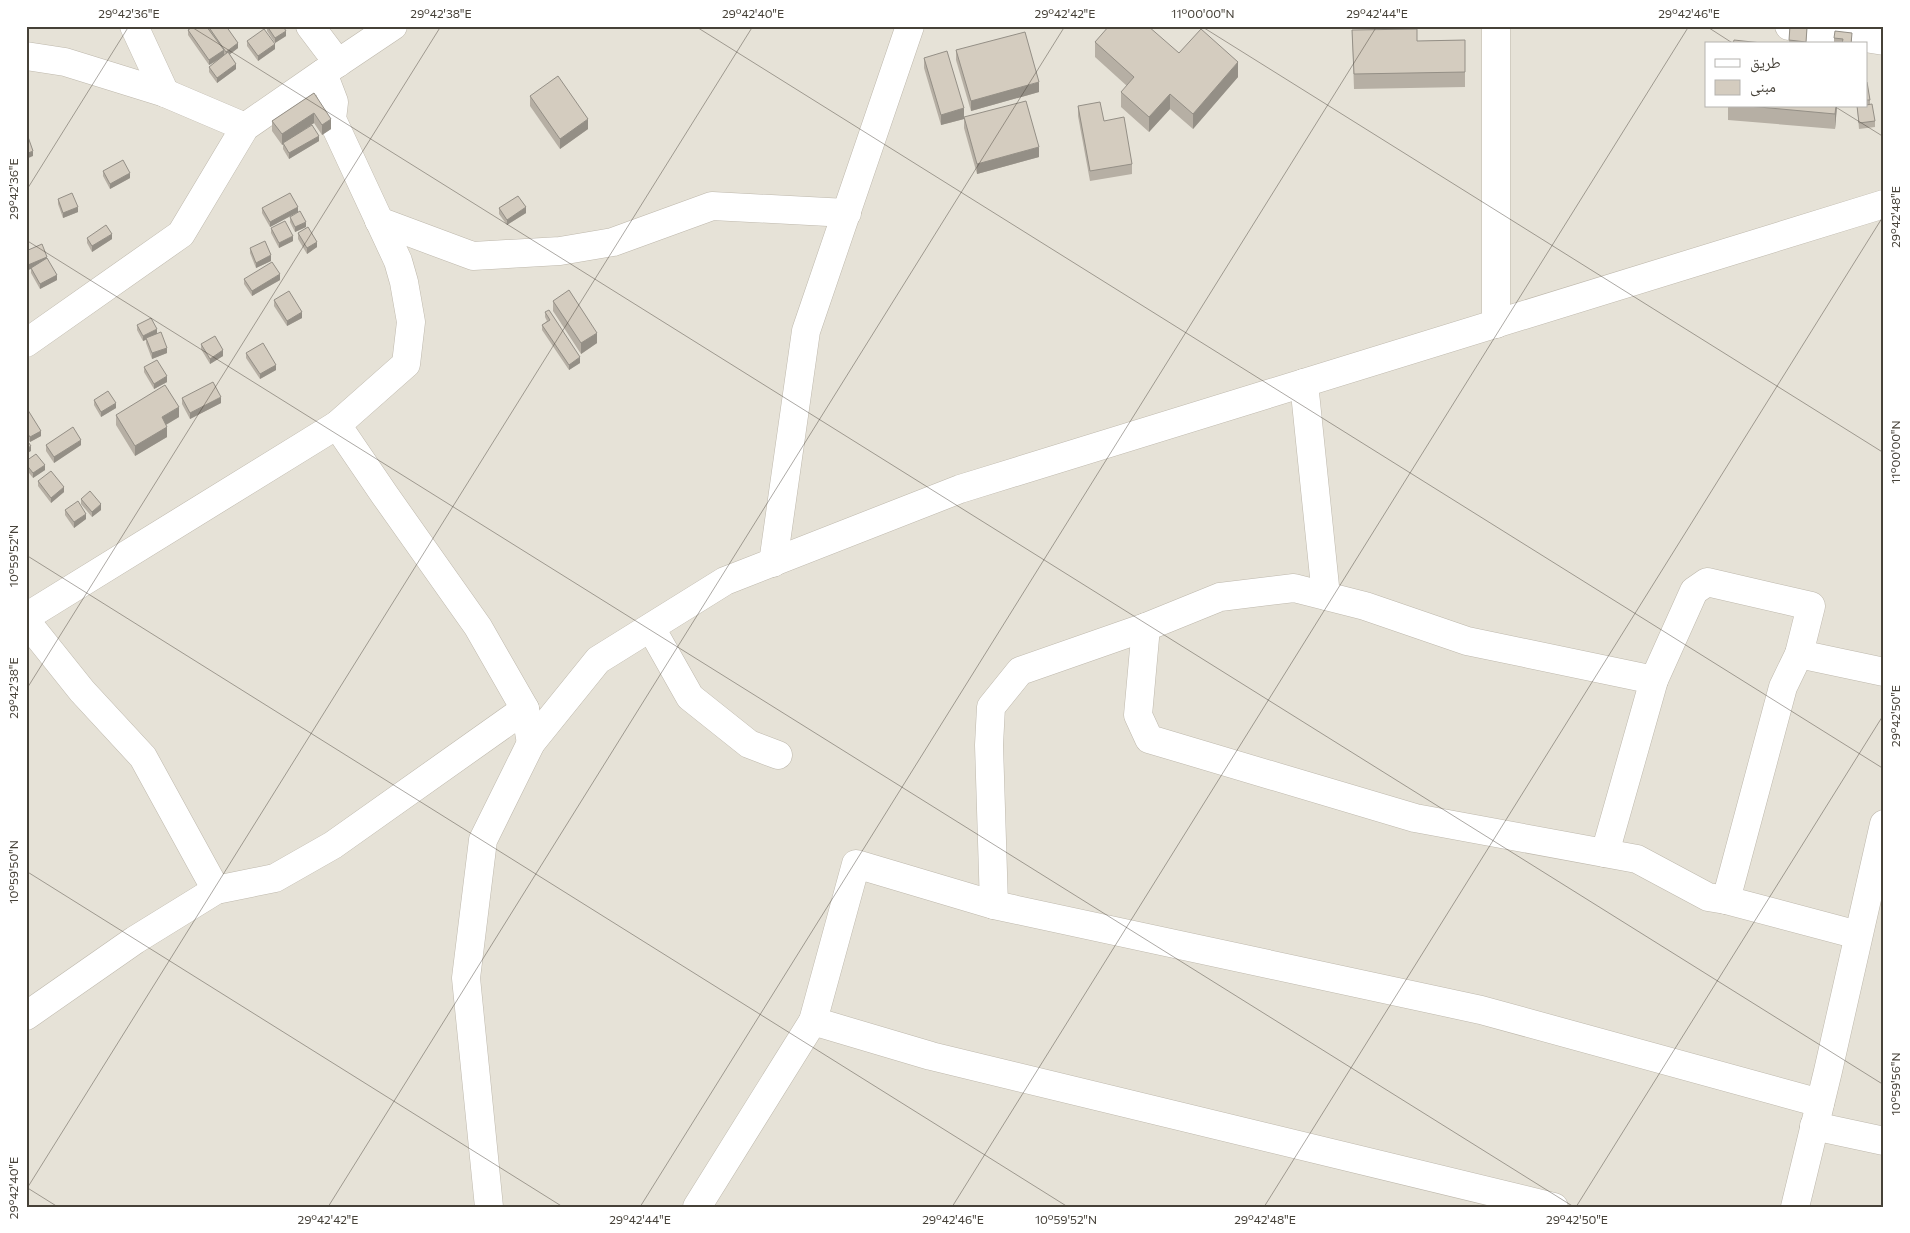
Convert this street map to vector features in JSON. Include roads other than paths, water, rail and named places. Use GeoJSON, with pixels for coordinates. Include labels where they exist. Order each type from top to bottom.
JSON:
{"type":"FeatureCollection","features":[{"type":"Feature","properties":{"kind":"street"},"geometry":{"type":"LineString","coordinates":[[134,26],[165,93]]}},
{"type":"Feature","properties":{"kind":"street"},"geometry":{"type":"LineString","coordinates":[[26,617],[338,425],[406,364],[411,322],[404,282],[398,261],[332,119],[334,102],[330,68],[310,26]]}},
{"type":"Feature","properties":{"kind":"street"},"geometry":{"type":"LineString","coordinates":[[26,344],[182,234],[245,127],[393,26]]}},
{"type":"Feature","properties":{"kind":"street"},"geometry":{"type":"LineString","coordinates":[[773,563],[806,331],[910,26]]}},
{"type":"Feature","properties":{"kind":"street"},"geometry":{"type":"LineString","coordinates":[[1496,26],[1496,324]]}},
{"type":"Feature","properties":{"kind":"street"},"geometry":{"type":"LineString","coordinates":[[1789,26],[1884,41]]}},
{"type":"Feature","properties":{"kind":"street"},"geometry":{"type":"LineString","coordinates":[[26,56],[65,62],[165,93],[245,127]]}},
{"type":"Feature","properties":{"kind":"street"},"geometry":{"type":"LineString","coordinates":[[489,1207],[466,978],[483,840],[531,743],[598,660],[726,581],[960,490],[1884,204]]}},
{"type":"Feature","properties":{"kind":"street"},"geometry":{"type":"LineString","coordinates":[[379,221],[474,256],[560,251],[613,242],[712,206],[847,213]]}},
{"type":"Feature","properties":{"kind":"street"},"geometry":{"type":"LineString","coordinates":[[1304,383],[1326,596]]}},
{"type":"Feature","properties":{"kind":"street"},"geometry":{"type":"LineString","coordinates":[[338,425],[478,627],[525,709],[531,743]]}},
{"type":"Feature","properties":{"kind":"street"},"geometry":{"type":"LineString","coordinates":[[1605,853],[1654,680],[1694,591],[1707,582],[1811,606],[1800,654],[1783,687],[1726,900]]}},
{"type":"Feature","properties":{"kind":"street"},"geometry":{"type":"LineString","coordinates":[[994,905],[989,745],[992,706],[1020,671],[1146,627],[1220,597],[1294,588],[1365,606],[1467,641],[1654,680]]}},
{"type":"Feature","properties":{"kind":"street"},"geometry":{"type":"LineString","coordinates":[[26,621],[82,690],[143,757],[216,890]]}},
{"type":"Feature","properties":{"kind":"street"},"geometry":{"type":"LineString","coordinates":[[1146,627],[1138,715],[1149,739],[1415,818],[1637,859],[1708,897],[1726,900],[1858,935]]}},
{"type":"Feature","properties":{"kind":"street"},"geometry":{"type":"LineString","coordinates":[[652,628],[690,697],[749,744],[778,755]]}},
{"type":"Feature","properties":{"kind":"street"},"geometry":{"type":"LineString","coordinates":[[1800,654],[1884,672]]}},
{"type":"Feature","properties":{"kind":"street"},"geometry":{"type":"LineString","coordinates":[[26,1016],[135,940],[216,890],[275,878],[333,845],[525,709]]}},
{"type":"Feature","properties":{"kind":"street"},"geometry":{"type":"LineString","coordinates":[[1795,1207],[1884,824]]}},
{"type":"Feature","properties":{"kind":"street"},"geometry":{"type":"LineString","coordinates":[[697,1207],[813,1021],[856,864],[994,905],[1481,1010],[1817,1115],[1884,1140]]}},
{"type":"Feature","properties":{"kind":"street"},"geometry":{"type":"LineString","coordinates":[[813,1021],[931,1056],[1554,1207]]}}]}
